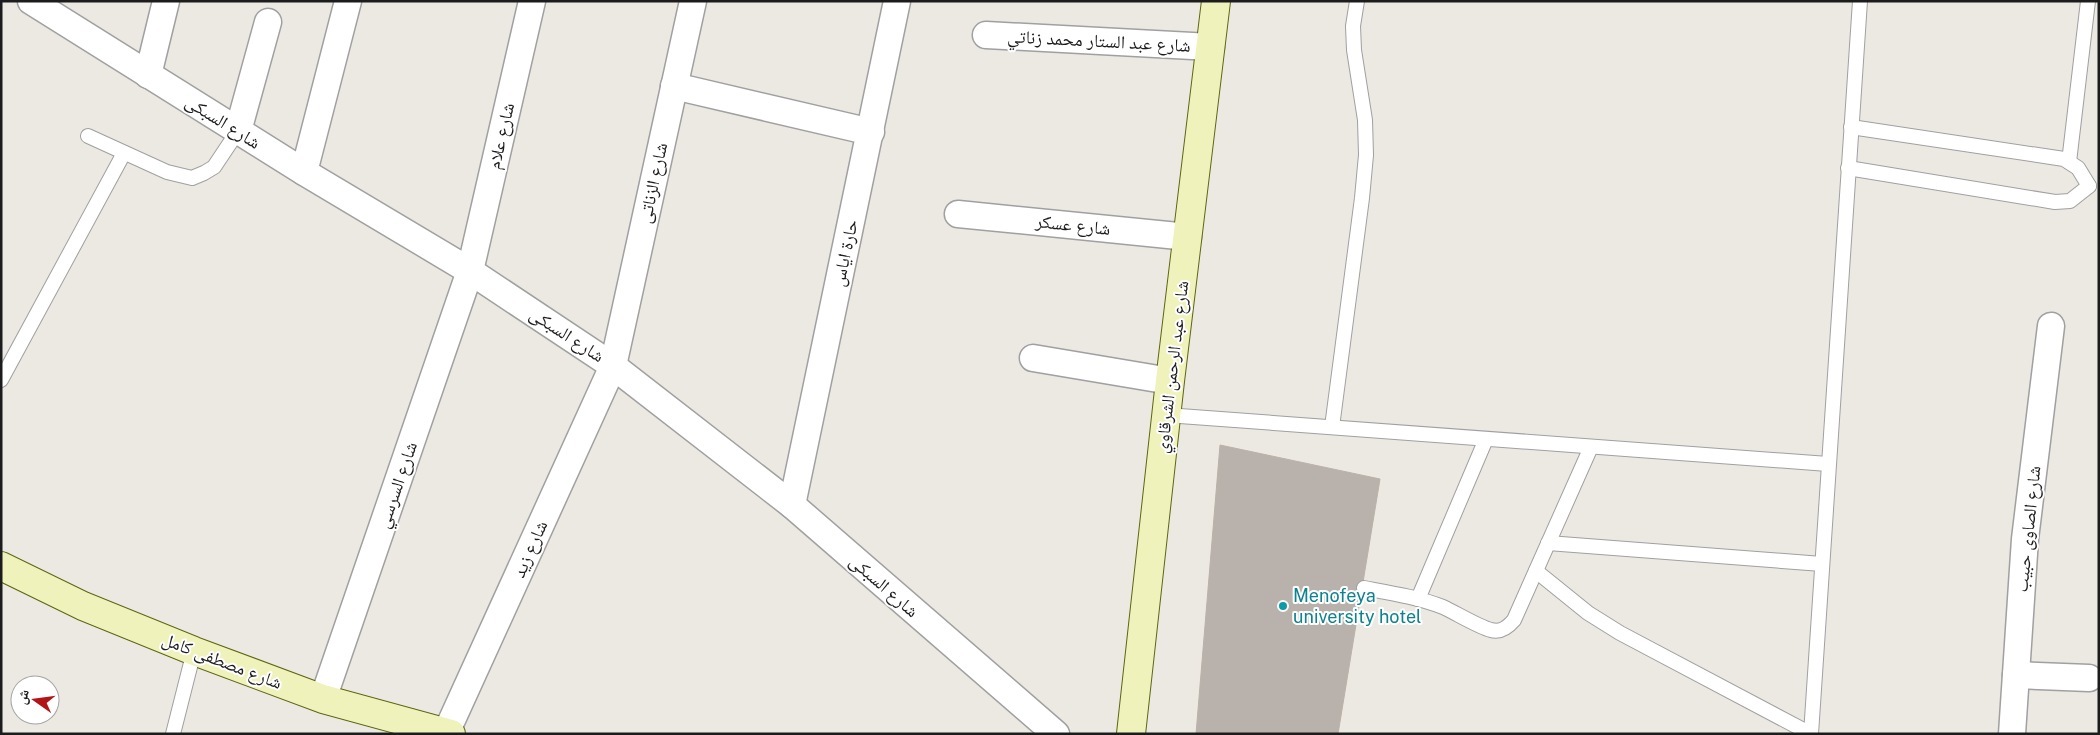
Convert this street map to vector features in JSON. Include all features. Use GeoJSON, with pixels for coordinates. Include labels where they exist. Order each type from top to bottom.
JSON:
{"type":"FeatureCollection","features":[{"type":"Feature","properties":{"kind":"street","name":"شارع السبكى"},"geometry":{"type":"LineString","coordinates":[[31,1],[304,172],[470,271],[613,366],[792,505],[1056,734]]}},
{"type":"Feature","properties":{"kind":"street"},"geometry":{"type":"LineString","coordinates":[[148,75],[166,1]]}},
{"type":"Feature","properties":{"kind":"street"},"geometry":{"type":"LineString","coordinates":[[304,172],[348,1]]}},
{"type":"Feature","properties":{"kind":"street","name":"شارع علام"},"geometry":{"type":"LineString","coordinates":[[470,271],[532,1]]}},
{"type":"Feature","properties":{"kind":"street","name":"شارع الزناتى"},"geometry":{"type":"LineString","coordinates":[[613,366],[693,1]]}},
{"type":"Feature","properties":{"kind":"street","name":"حارة اياس"},"geometry":{"type":"LineString","coordinates":[[792,505],[897,1]]}},
{"type":"Feature","properties":{"kind":"street","name":"شارع عبد الرحمن الشرقاوي"},"geometry":{"type":"LineString","coordinates":[[1131,734],[1166,415],[1216,1]]}},
{"type":"Feature","properties":{"kind":"street"},"geometry":{"type":"LineString","coordinates":[[238,131],[268,22]]}},
{"type":"Feature","properties":{"kind":"street","name":"شارع عبد الستار محمد زناتي"},"geometry":{"type":"LineString","coordinates":[[986,35],[1211,48]]}},
{"type":"Feature","properties":{"kind":"street"},"geometry":{"type":"LineString","coordinates":[[674,86],[871,132]]}},
{"type":"Feature","properties":{"kind":"street","name":"شارع عسكر"},"geometry":{"type":"LineString","coordinates":[[958,214],[1188,237]]}},
{"type":"Feature","properties":{"kind":"street","name":"شارع السرسي"},"geometry":{"type":"LineString","coordinates":[[323,699],[470,271]]}},
{"type":"Feature","properties":{"kind":"street","name":"شارع الصاوى حبيب"},"geometry":{"type":"LineString","coordinates":[[2012,734],[2028,515],[2051,326]]}},
{"type":"Feature","properties":{"kind":"street"},"geometry":{"type":"LineString","coordinates":[[1033,358],[1170,381]]}},
{"type":"Feature","properties":{"kind":"street","name":"شارع زيد"},"geometry":{"type":"LineString","coordinates":[[448,733],[613,366]]}},
{"type":"Feature","properties":{"kind":"street","name":"شارع مصطفى كامل"},"geometry":{"type":"LineString","coordinates":[[1,566],[83,606],[194,651],[323,699],[448,733]]}},
{"type":"Feature","properties":{"kind":"street"},"geometry":{"type":"LineString","coordinates":[[2016,675],[2089,678]]}},
{"type":"Feature","properties":{"kind":"lane"},"geometry":{"type":"LineString","coordinates":[[1332,427],[1366,155],[1365,120],[1354,50],[1353,26],[1357,1]]}},
{"type":"Feature","properties":{"kind":"lane"},"geometry":{"type":"LineString","coordinates":[[1536,571],[1588,613],[1620,633],[1811,734],[1860,1]]}},
{"type":"Feature","properties":{"kind":"lane"},"geometry":{"type":"LineString","coordinates":[[2069,162],[2088,1]]}},
{"type":"Feature","properties":{"kind":"lane"},"geometry":{"type":"LineString","coordinates":[[1848,168],[2055,202],[2070,201],[2094,186],[2081,172],[2064,159],[1851,127]]}},
{"type":"Feature","properties":{"kind":"lane"},"geometry":{"type":"LineString","coordinates":[[88,136],[167,172],[192,178],[214,167],[238,131]]}},
{"type":"Feature","properties":{"kind":"lane"},"geometry":{"type":"LineString","coordinates":[[1,380],[124,154]]}},
{"type":"Feature","properties":{"kind":"lane"},"geometry":{"type":"LineString","coordinates":[[1166,415],[1828,464]]}},
{"type":"Feature","properties":{"kind":"lane"},"geometry":{"type":"LineString","coordinates":[[1418,599],[1486,439]]}},
{"type":"Feature","properties":{"kind":"lane"},"geometry":{"type":"LineString","coordinates":[[1364,588],[1418,599],[1462,615],[1491,630],[1500,630],[1508,627],[1514,620],[1591,447]]}},
{"type":"Feature","properties":{"kind":"lane"},"geometry":{"type":"LineString","coordinates":[[1548,543],[1822,564]]}},
{"type":"Feature","properties":{"kind":"lane"},"geometry":{"type":"LineString","coordinates":[[173,734],[194,651]]}},
{"type":"Feature","properties":{"kind":"building","name":"Menofeya university hotel"},"geometry":{"type":"Polygon","coordinates":[[[1220,445],[1380,479],[1338,734],[1196,734],[1220,445]]]}},
{"type":"Feature","properties":{"kind":"place","name":"Menofeya university hotel"},"geometry":{"type":"Point","coordinates":[1283,606]}}]}
